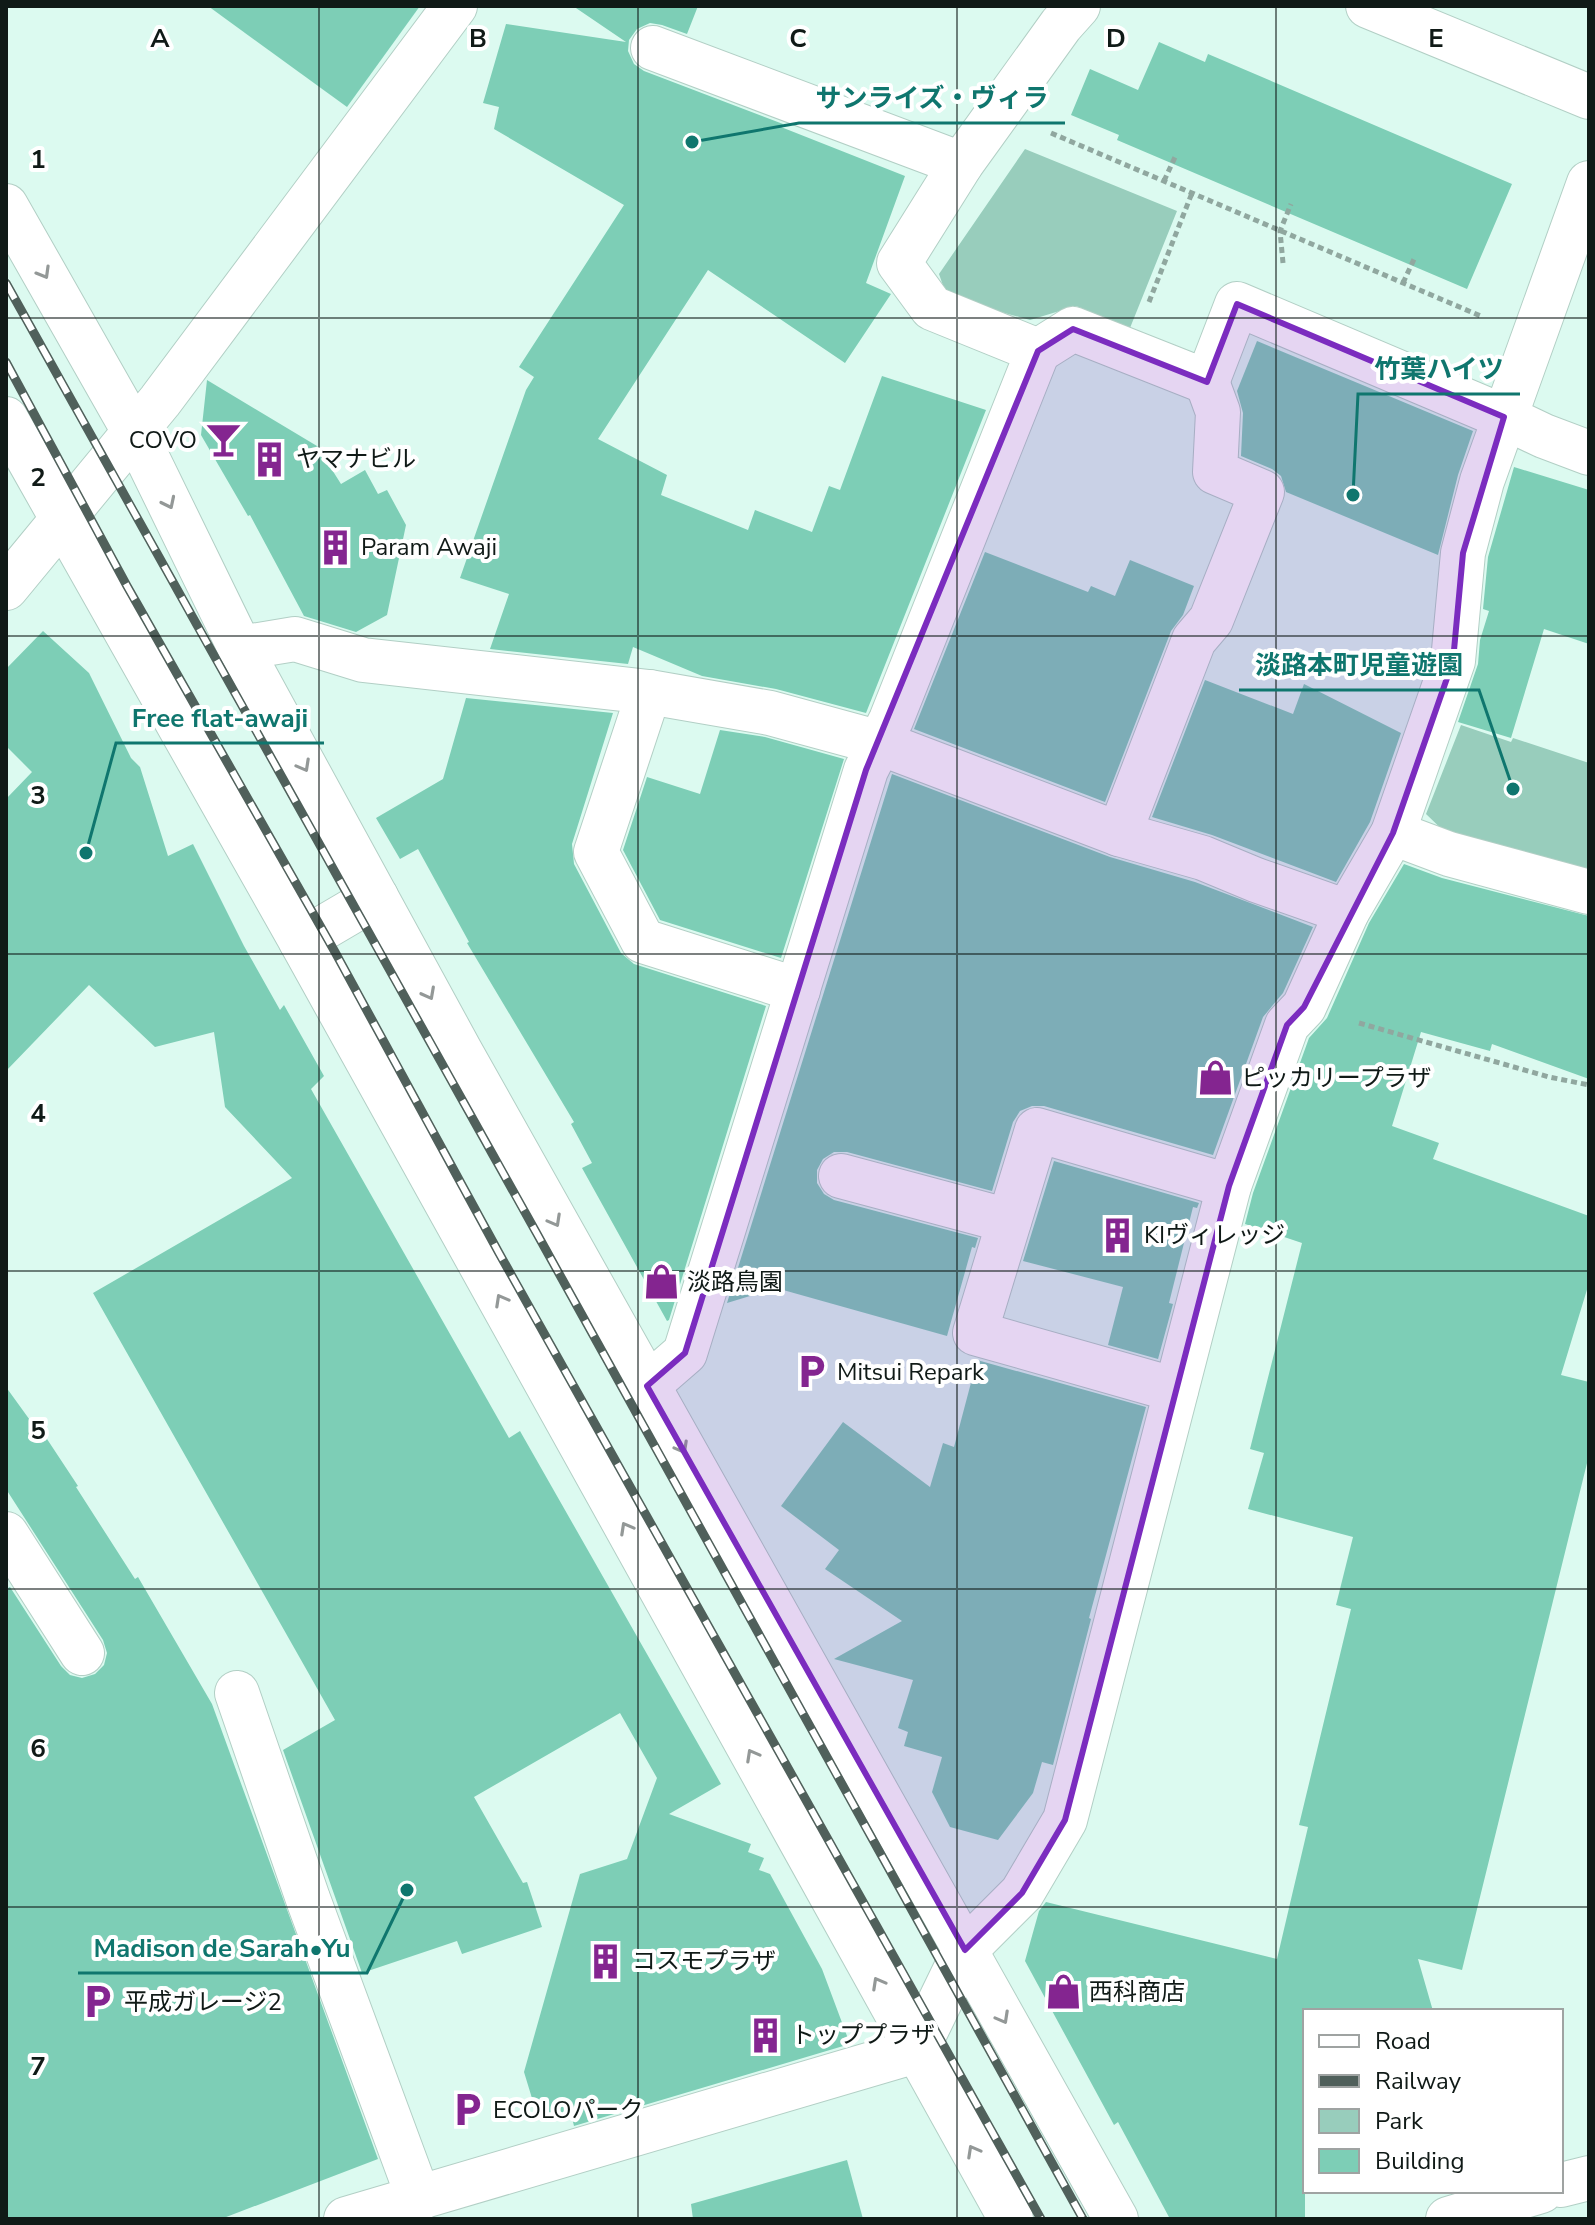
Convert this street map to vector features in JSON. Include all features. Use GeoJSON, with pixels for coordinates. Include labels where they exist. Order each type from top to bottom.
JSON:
{"type":"FeatureCollection","features":[{"type":"Feature","properties":{"kind":"street"},"geometry":{"type":"LineString","coordinates":[[6,588],[135,433],[455,6]]}},
{"type":"Feature","properties":{"kind":"street"},"geometry":{"type":"LineString","coordinates":[[1038,351],[932,308],[899,263],[961,164],[1078,6]]}},
{"type":"Feature","properties":{"kind":"street"},"geometry":{"type":"LineString","coordinates":[[1368,6],[1589,97]]}},
{"type":"Feature","properties":{"kind":"street"},"geometry":{"type":"LineString","coordinates":[[653,48],[961,164]]}},
{"type":"Feature","properties":{"kind":"street"},"geometry":{"type":"LineString","coordinates":[[346,2219],[916,2051],[965,1950],[1022,1893],[1065,1820],[1229,1186],[1287,1025],[1304,1007],[1347,912],[1393,833],[1453,661],[1463,553],[1482,481],[1589,183]]}},
{"type":"Feature","properties":{"kind":"street"},"geometry":{"type":"LineString","coordinates":[[6,206],[135,433],[240,648],[376,897],[1116,2219]]}},
{"type":"Feature","properties":{"kind":"street"},"geometry":{"type":"LineString","coordinates":[[1119,834],[1194,640],[1211,620],[1262,492],[1215,472],[1218,412],[1207,382],[1237,304],[1289,323],[1589,453]]}},
{"type":"Feature","properties":{"kind":"street"},"geometry":{"type":"LineString","coordinates":[[647,1386],[685,1353],[866,770],[880,743],[1038,351],[1073,329],[1207,382]]}},
{"type":"Feature","properties":{"kind":"street"},"geometry":{"type":"LineString","coordinates":[[6,419],[301,941],[1011,2219]]}},
{"type":"Feature","properties":{"kind":"street"},"geometry":{"type":"LineString","coordinates":[[240,648],[295,639],[363,660],[649,692],[770,713],[880,743],[1119,834],[1203,858],[1347,912]]}},
{"type":"Feature","properties":{"kind":"street"},"geometry":{"type":"LineString","coordinates":[[649,692],[596,852],[643,941],[798,990]]}},
{"type":"Feature","properties":{"kind":"street"},"geometry":{"type":"LineString","coordinates":[[1393,833],[1449,854],[1589,892]]}},
{"type":"Feature","properties":{"kind":"street"},"geometry":{"type":"LineString","coordinates":[[301,941],[376,897]]}},
{"type":"Feature","properties":{"kind":"street"},"geometry":{"type":"LineString","coordinates":[[1176,1390],[975,1333],[1037,1130],[1229,1186]]}},
{"type":"Feature","properties":{"kind":"street"},"geometry":{"type":"LineString","coordinates":[[841,1176],[1009,1221]]}},
{"type":"Feature","properties":{"kind":"street"},"geometry":{"type":"LineString","coordinates":[[6,1534],[82,1653]]}},
{"type":"Feature","properties":{"kind":"street"},"geometry":{"type":"LineString","coordinates":[[237,1693],[308,1899],[419,2199]]}},
{"type":"Feature","properties":{"kind":"street"},"geometry":{"type":"LineString","coordinates":[[1563,2184],[1589,2178]]}},
{"type":"Feature","properties":{"kind":"street"},"geometry":{"type":"LineString","coordinates":[[1448,2219],[1534,2193]]}},
{"type":"Feature","properties":{"kind":"path"},"geometry":{"type":"LineString","coordinates":[[1041,129],[1487,319]]}},
{"type":"Feature","properties":{"kind":"path"},"geometry":{"type":"LineString","coordinates":[[1164,181],[1176,155]]}},
{"type":"Feature","properties":{"kind":"path"},"geometry":{"type":"LineString","coordinates":[[1129,351],[1192,193]]}},
{"type":"Feature","properties":{"kind":"path"},"geometry":{"type":"LineString","coordinates":[[1280,231],[1291,204]]}},
{"type":"Feature","properties":{"kind":"path"},"geometry":{"type":"LineString","coordinates":[[1403,283],[1415,257]]}},
{"type":"Feature","properties":{"kind":"path"},"geometry":{"type":"LineString","coordinates":[[1304,1007],[1549,1077],[1589,1085]]}},
{"type":"Feature","properties":{"kind":"highlighted area"},"geometry":{"type":"Polygon","coordinates":[[[1237,304],[1504,417],[1463,553],[1453,661],[1393,833],[1304,1007],[1287,1025],[1229,1186],[1065,1820],[1022,1893],[965,1950],[647,1386],[685,1353],[866,770],[1038,351],[1073,329],[1207,382],[1237,304]]]}},
{"type":"Feature","properties":{"kind":"green space"},"geometry":{"type":"Polygon","coordinates":[[[1025,149],[1177,211],[1130,328],[1076,306],[1030,320],[947,297],[939,274],[1025,149]]]}},
{"type":"Feature","properties":{"kind":"green space"},"geometry":{"type":"Polygon","coordinates":[[[1461,725],[1589,763],[1589,875],[1451,838],[1426,814],[1461,725]]]}},
{"type":"Feature","properties":{"kind":"building"},"geometry":{"type":"Polygon","coordinates":[[[208,6],[420,6],[347,107],[208,6]]]}},
{"type":"Feature","properties":{"kind":"building"},"geometry":{"type":"Polygon","coordinates":[[[573,6],[698,6],[687,34],[650,23],[637,29],[629,40],[628,51],[634,64],[644,71],[783,124],[781,127],[905,176],[866,283],[891,294],[845,363],[708,270],[598,439],[667,475],[661,495],[748,530],[755,510],[812,532],[829,486],[840,490],[882,376],[986,410],[866,713],[776,689],[702,676],[633,647],[628,664],[490,649],[509,594],[460,578],[526,390],[534,377],[519,367],[624,205],[494,129],[499,107],[483,103],[506,24],[626,42],[573,6]]]}},
{"type":"Feature","properties":{"kind":"building"},"geometry":{"type":"Polygon","coordinates":[[[1159,42],[1205,62],[1208,54],[1512,184],[1467,289],[1117,140],[1119,135],[1071,115],[1090,69],[1138,90],[1159,42]]]}},
{"type":"Feature","properties":{"kind":"building"},"geometry":{"type":"Polygon","coordinates":[[[1257,341],[1473,431],[1458,475],[1438,555],[1286,492],[1281,476],[1241,456],[1243,413],[1237,391],[1257,341]]]}},
{"type":"Feature","properties":{"kind":"building"},"geometry":{"type":"Polygon","coordinates":[[[207,380],[317,446],[341,484],[365,470],[378,494],[387,490],[406,525],[387,615],[356,632],[304,616],[250,515],[201,435],[207,380]]]}},
{"type":"Feature","properties":{"kind":"building"},"geometry":{"type":"Polygon","coordinates":[[[1514,467],[1589,490],[1589,644],[1544,629],[1511,738],[1458,722],[1478,664],[1480,640],[1489,611],[1483,609],[1488,557],[1514,467]]]}},
{"type":"Feature","properties":{"kind":"building"},"geometry":{"type":"Polygon","coordinates":[[[985,552],[1088,592],[1091,586],[1115,596],[1130,560],[1194,586],[1183,615],[1171,631],[1105,802],[914,729],[985,552]]]}},
{"type":"Feature","properties":{"kind":"building"},"geometry":{"type":"Polygon","coordinates":[[[43,631],[89,673],[131,758],[140,767],[168,856],[193,844],[280,1010],[284,1005],[324,1076],[311,1089],[509,1438],[520,1431],[721,1784],[669,1814],[751,1844],[748,1852],[764,1858],[759,1870],[770,1874],[822,1969],[850,2044],[574,2126],[571,2114],[546,2122],[545,2116],[538,2118],[524,2072],[580,1874],[627,1859],[657,1778],[620,1713],[474,1797],[523,1883],[527,1882],[542,1927],[462,1954],[457,1941],[362,1973],[283,1750],[335,1720],[93,1293],[292,1178],[225,1107],[214,1032],[155,1047],[89,985],[6,1071],[6,799],[32,772],[6,746],[6,669],[43,631]]]}},
{"type":"Feature","properties":{"kind":"building"},"geometry":{"type":"Polygon","coordinates":[[[1205,680],[1293,714],[1304,684],[1401,733],[1370,822],[1336,882],[1212,835],[1152,817],[1205,680]]]}},
{"type":"Feature","properties":{"kind":"building"},"geometry":{"type":"Polygon","coordinates":[[[466,698],[613,713],[572,844],[574,864],[621,953],[634,964],[766,1006],[667,1321],[582,1168],[592,1163],[571,1124],[574,1122],[467,943],[418,849],[400,859],[376,818],[443,779],[466,698]]]}},
{"type":"Feature","properties":{"kind":"building"},"geometry":{"type":"Polygon","coordinates":[[[720,730],[765,737],[844,759],[781,958],[660,920],[623,850],[647,777],[700,794],[720,730]]]}},
{"type":"Feature","properties":{"kind":"building"},"geometry":{"type":"Polygon","coordinates":[[[892,774],[1110,857],[1195,882],[1313,927],[1283,993],[1263,1017],[1213,1155],[1044,1106],[1032,1106],[1020,1111],[1013,1122],[992,1191],[847,1152],[834,1152],[823,1159],[817,1170],[817,1183],[824,1194],[834,1200],[978,1238],[975,1248],[972,1247],[947,1336],[776,1288],[727,1303],[892,774]]]}},
{"type":"Feature","properties":{"kind":"building"},"geometry":{"type":"Polygon","coordinates":[[[1404,864],[1442,878],[1589,916],[1589,1079],[1492,1044],[1490,1051],[1421,1032],[1392,1126],[1439,1143],[1433,1159],[1589,1216],[1589,1283],[1561,1375],[1589,1382],[1589,1455],[1462,1970],[1418,1959],[1432,2009],[1303,2009],[1305,2219],[1170,2219],[1118,2122],[1114,2125],[1025,1961],[1039,1911],[1046,1902],[1277,1959],[1308,1827],[1299,1825],[1351,1609],[1336,1605],[1353,1537],[1248,1509],[1264,1453],[1250,1449],[1302,1243],[1245,1224],[1253,1193],[1309,1038],[1327,1018],[1369,923],[1404,864]]]}},
{"type":"Feature","properties":{"kind":"building","name":"KIヴィレッジ"},"geometry":{"type":"Polygon","coordinates":[[[1054,1161],[1199,1203],[1197,1208],[1193,1207],[1158,1359],[1108,1345],[1123,1287],[1023,1261],[1054,1161]]]}},
{"type":"Feature","properties":{"kind":"building"},"geometry":{"type":"Polygon","coordinates":[[[977,1360],[1146,1407],[1053,1765],[1042,1762],[1033,1793],[998,1840],[950,1827],[932,1792],[942,1757],[904,1746],[908,1732],[898,1728],[913,1680],[834,1659],[902,1621],[825,1569],[839,1550],[781,1506],[843,1422],[930,1487],[943,1443],[954,1447],[977,1360]]]}},
{"type":"Feature","properties":{"kind":"building"},"geometry":{"type":"Polygon","coordinates":[[[6,1387],[45,1441],[47,1439],[135,1579],[138,1577],[212,1704],[378,2159],[221,2219],[6,2219],[6,1589],[10,1587],[70,1675],[82,1678],[95,1674],[104,1665],[107,1653],[103,1640],[6,1489],[6,1387]]]}},
{"type":"Feature","properties":{"kind":"building"},"geometry":{"type":"Polygon","coordinates":[[[847,2160],[863,2219],[693,2219],[691,2204],[847,2160]]]}},
{"type":"Feature","properties":{"kind":"railway"},"geometry":{"type":"LineString","coordinates":[[6,283],[1083,2219]]}},
{"type":"Feature","properties":{"kind":"railway"},"geometry":{"type":"LineString","coordinates":[[6,362],[127,586],[335,952],[499,1253],[1041,2219]]}},
{"type":"Feature","properties":{"kind":"place","name":"サンライズ・ヴィラ"},"geometry":{"type":"Point","coordinates":[692,142]}},
{"type":"Feature","properties":{"kind":"place","name":"COVO"},"geometry":{"type":"Point","coordinates":[223,440]}},
{"type":"Feature","properties":{"kind":"place","name":"ヤマナビル"},"geometry":{"type":"Point","coordinates":[270,459]}},
{"type":"Feature","properties":{"kind":"place","name":"竹葉ハイツ"},"geometry":{"type":"Point","coordinates":[1353,495]}},
{"type":"Feature","properties":{"kind":"place","name":"Param Awaji"},"geometry":{"type":"Point","coordinates":[335,547]}},
{"type":"Feature","properties":{"kind":"place","name":"淡路本町児童遊園"},"geometry":{"type":"Point","coordinates":[1513,789]}},
{"type":"Feature","properties":{"kind":"place","name":"Free flat-awaji"},"geometry":{"type":"Point","coordinates":[86,853]}},
{"type":"Feature","properties":{"kind":"place","name":"ピッカリープラザ"},"geometry":{"type":"Point","coordinates":[1215,1078]}},
{"type":"Feature","properties":{"kind":"place","name":"KIヴィレッジ"},"geometry":{"type":"Point","coordinates":[1118,1235]}},
{"type":"Feature","properties":{"kind":"place","name":"淡路鳥園"},"geometry":{"type":"Point","coordinates":[661,1282]}},
{"type":"Feature","properties":{"kind":"place","name":"Mitsui Repark"},"geometry":{"type":"Point","coordinates":[811,1372]}},
{"type":"Feature","properties":{"kind":"place","name":"Madison de Sarah•Yu"},"geometry":{"type":"Point","coordinates":[407,1890]}},
{"type":"Feature","properties":{"kind":"place","name":"コスモプラザ"},"geometry":{"type":"Point","coordinates":[606,1961]}},
{"type":"Feature","properties":{"kind":"place","name":"西科商店"},"geometry":{"type":"Point","coordinates":[1063,1992]}},
{"type":"Feature","properties":{"kind":"place","name":"平成ガレージ2"},"geometry":{"type":"Point","coordinates":[98,2002]}},
{"type":"Feature","properties":{"kind":"place","name":"トッププラザ"},"geometry":{"type":"Point","coordinates":[765,2035]}},
{"type":"Feature","properties":{"kind":"place","name":"ECOLOパーク"},"geometry":{"type":"Point","coordinates":[467,2110]}}]}
